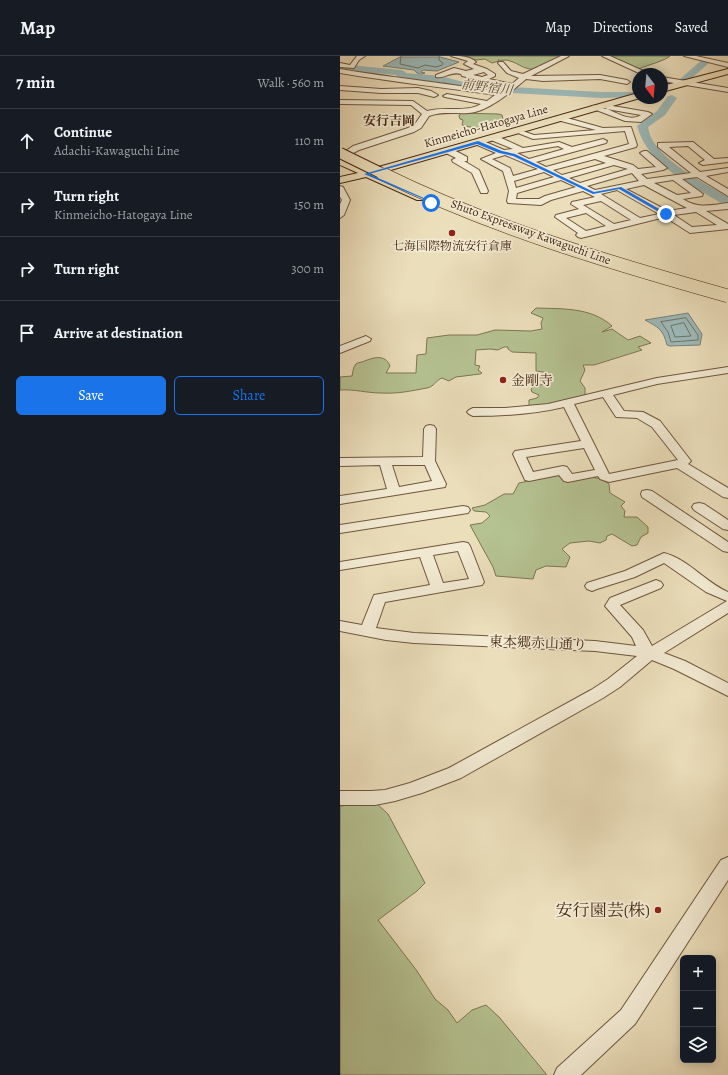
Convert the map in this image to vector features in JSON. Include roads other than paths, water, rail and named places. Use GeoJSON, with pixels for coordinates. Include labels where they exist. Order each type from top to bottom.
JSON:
{"type":"FeatureCollection","features":[{"type":"Feature","properties":{"kind":"highway","name":"Shuto Expressway Kawaguchi Line"},"geometry":{"type":"LineString","coordinates":[[341,156],[502,223],[656,275],[728,295]]}},
{"type":"Feature","properties":{"kind":"highway","name":"Shuto Expressway Kawaguchi Line"},"geometry":{"type":"LineString","coordinates":[[341,156],[398,186],[472,218],[596,261],[728,302]]}},
{"type":"Feature","properties":{"kind":"main road"},"geometry":{"type":"LineString","coordinates":[[668,87],[728,71]]}},
{"type":"Feature","properties":{"kind":"main road","name":"Kinmeicho-Hatogaya Line"},"geometry":{"type":"LineString","coordinates":[[340,180],[494,138],[632,98]]}},
{"type":"Feature","properties":{"kind":"main road"},"geometry":{"type":"LineString","coordinates":[[341,156],[378,170],[436,196],[540,235],[728,295]]}},
{"type":"Feature","properties":{"kind":"main road"},"geometry":{"type":"LineString","coordinates":[[341,156],[366,174],[431,203],[515,234],[642,277],[728,302]]}},
{"type":"Feature","properties":{"kind":"street"},"geometry":{"type":"LineString","coordinates":[[341,70],[352,66],[357,59],[362,56]]}},
{"type":"Feature","properties":{"kind":"street"},"geometry":{"type":"LineString","coordinates":[[438,76],[454,70],[466,73],[481,70],[467,64],[473,62],[471,60],[454,56]]}},
{"type":"Feature","properties":{"kind":"street"},"geometry":{"type":"LineString","coordinates":[[341,156],[356,148],[411,130],[418,126],[426,114],[441,110],[470,111],[480,108],[526,76],[566,56]]}},
{"type":"Feature","properties":{"kind":"street"},"geometry":{"type":"LineString","coordinates":[[605,56],[633,68]]}},
{"type":"Feature","properties":{"kind":"street"},"geometry":{"type":"LineString","coordinates":[[687,56],[728,65]]}},
{"type":"Feature","properties":{"kind":"street"},"geometry":{"type":"LineString","coordinates":[[501,63],[509,72],[526,76],[555,79],[600,77],[627,82]]}},
{"type":"Feature","properties":{"kind":"street"},"geometry":{"type":"LineString","coordinates":[[341,70],[373,77],[507,90]]}},
{"type":"Feature","properties":{"kind":"street"},"geometry":{"type":"LineString","coordinates":[[483,79],[493,75],[485,70],[464,75],[483,79],[507,90]]}},
{"type":"Feature","properties":{"kind":"street"},"geometry":{"type":"LineString","coordinates":[[340,82],[358,74]]}},
{"type":"Feature","properties":{"kind":"street"},"geometry":{"type":"LineString","coordinates":[[351,88],[373,77]]}},
{"type":"Feature","properties":{"kind":"street"},"geometry":{"type":"LineString","coordinates":[[441,110],[427,100],[428,97],[436,95],[454,84],[472,77]]}},
{"type":"Feature","properties":{"kind":"street"},"geometry":{"type":"LineString","coordinates":[[668,80],[728,90]]}},
{"type":"Feature","properties":{"kind":"street"},"geometry":{"type":"LineString","coordinates":[[340,88],[425,92],[436,95],[488,102]]}},
{"type":"Feature","properties":{"kind":"street"},"geometry":{"type":"LineString","coordinates":[[340,102],[413,103],[426,114]]}},
{"type":"Feature","properties":{"kind":"street"},"geometry":{"type":"LineString","coordinates":[[600,107],[648,114],[638,120],[625,119],[600,107]]}},
{"type":"Feature","properties":{"kind":"street"},"geometry":{"type":"LineString","coordinates":[[560,118],[602,131]]}},
{"type":"Feature","properties":{"kind":"street"},"geometry":{"type":"LineString","coordinates":[[510,179],[633,145],[628,129],[533,137],[517,131]]}},
{"type":"Feature","properties":{"kind":"street"},"geometry":{"type":"LineString","coordinates":[[602,131],[603,142],[607,153]]}},
{"type":"Feature","properties":{"kind":"street"},"geometry":{"type":"LineString","coordinates":[[494,138],[523,150]]}},
{"type":"Feature","properties":{"kind":"street"},"geometry":{"type":"LineString","coordinates":[[478,142],[504,153],[514,155],[598,195],[639,221]]}},
{"type":"Feature","properties":{"kind":"street"},"geometry":{"type":"LineString","coordinates":[[528,162],[603,142]]}},
{"type":"Feature","properties":{"kind":"street"},"geometry":{"type":"LineString","coordinates":[[571,150],[560,144],[504,153],[485,159],[507,170],[513,191],[511,200],[541,202],[548,198],[581,187],[635,171],[663,168],[644,153]]}},
{"type":"Feature","properties":{"kind":"street"},"geometry":{"type":"LineString","coordinates":[[712,162],[690,144],[661,145],[686,166],[728,193]]}},
{"type":"Feature","properties":{"kind":"street"},"geometry":{"type":"LineString","coordinates":[[449,150],[464,158],[456,160],[474,171],[479,178],[484,191]]}},
{"type":"Feature","properties":{"kind":"street"},"geometry":{"type":"LineString","coordinates":[[673,156],[700,152]]}},
{"type":"Feature","properties":{"kind":"street"},"geometry":{"type":"LineString","coordinates":[[596,156],[630,167],[645,182],[697,209],[727,227],[690,230],[666,214],[620,188]]}},
{"type":"Feature","properties":{"kind":"street"},"geometry":{"type":"LineString","coordinates":[[686,166],[728,160]]}},
{"type":"Feature","properties":{"kind":"street"},"geometry":{"type":"LineString","coordinates":[[513,191],[614,163]]}},
{"type":"Feature","properties":{"kind":"street"},"geometry":{"type":"LineString","coordinates":[[474,171],[501,167]]}},
{"type":"Feature","properties":{"kind":"street"},"geometry":{"type":"LineString","coordinates":[[614,228],[575,204],[620,188],[645,182],[728,170]]}},
{"type":"Feature","properties":{"kind":"street"},"geometry":{"type":"LineString","coordinates":[[674,198],[699,194],[675,178]]}},
{"type":"Feature","properties":{"kind":"street"},"geometry":{"type":"LineString","coordinates":[[713,184],[728,182]]}},
{"type":"Feature","properties":{"kind":"street"},"geometry":{"type":"LineString","coordinates":[[340,189],[346,200],[340,215]]}},
{"type":"Feature","properties":{"kind":"street"},"geometry":{"type":"LineString","coordinates":[[587,210],[559,217],[583,235],[666,214],[728,206]]}},
{"type":"Feature","properties":{"kind":"street"},"geometry":{"type":"LineString","coordinates":[[340,350],[366,339]]}},
{"type":"Feature","properties":{"kind":"street"},"geometry":{"type":"LineString","coordinates":[[473,412],[525,410],[568,403],[657,381],[728,370]]}},
{"type":"Feature","properties":{"kind":"street"},"geometry":{"type":"LineString","coordinates":[[568,403],[604,476],[609,478],[678,464],[685,461],[656,424],[639,414],[620,415],[606,394]]}},
{"type":"Feature","properties":{"kind":"street"},"geometry":{"type":"LineString","coordinates":[[340,500],[440,484],[429,461],[430,429]]}},
{"type":"Feature","properties":{"kind":"street"},"geometry":{"type":"LineString","coordinates":[[588,444],[519,454],[529,477],[563,470],[568,478],[602,472]]}},
{"type":"Feature","properties":{"kind":"street"},"geometry":{"type":"LineString","coordinates":[[340,462],[429,461]]}},
{"type":"Feature","properties":{"kind":"street"},"geometry":{"type":"LineString","coordinates":[[385,462],[394,491]]}},
{"type":"Feature","properties":{"kind":"street"},"geometry":{"type":"LineString","coordinates":[[678,464],[728,494]]}},
{"type":"Feature","properties":{"kind":"street"},"geometry":{"type":"LineString","coordinates":[[647,494],[728,548]]}},
{"type":"Feature","properties":{"kind":"street"},"geometry":{"type":"LineString","coordinates":[[699,507],[728,526]]}},
{"type":"Feature","properties":{"kind":"street"},"geometry":{"type":"LineString","coordinates":[[340,529],[464,510]]}},
{"type":"Feature","properties":{"kind":"street"},"geometry":{"type":"LineString","coordinates":[[340,566],[463,546],[476,582],[379,598],[367,631]]}},
{"type":"Feature","properties":{"kind":"street"},"geometry":{"type":"LineString","coordinates":[[425,552],[438,588]]}},
{"type":"Feature","properties":{"kind":"street"},"geometry":{"type":"LineString","coordinates":[[592,586],[630,574],[664,557],[672,560],[709,587],[728,597]]}},
{"type":"Feature","properties":{"kind":"street"},"geometry":{"type":"LineString","coordinates":[[649,654],[638,634],[612,606],[615,601],[656,585]]}},
{"type":"Feature","properties":{"kind":"street"},"geometry":{"type":"LineString","coordinates":[[340,798],[373,798],[386,796],[437,781],[455,773],[614,683],[649,654],[728,606]]}},
{"type":"Feature","properties":{"kind":"street","name":"東本郷赤山通り"},"geometry":{"type":"LineString","coordinates":[[340,626],[414,638],[623,648],[649,654],[692,672],[728,690]]}},
{"type":"Feature","properties":{"kind":"street"},"geometry":{"type":"LineString","coordinates":[[565,1075],[628,1017],[728,866]]}},
{"type":"Feature","properties":{"kind":"water"},"geometry":{"type":"Polygon","coordinates":[[[400,57],[440,57],[459,62],[437,71],[423,70],[421,72],[425,73],[421,74],[418,74],[414,70],[383,66],[400,57]]]}},
{"type":"Feature","properties":{"kind":"water"},"geometry":{"type":"Polygon","coordinates":[[[688,313],[702,334],[700,345],[667,345],[662,332],[645,320],[688,313]]]}},
{"type":"Feature","properties":{"kind":"waterway","name":"前野宿川"},"geometry":{"type":"LineString","coordinates":[[683,81],[706,61]]}},
{"type":"Feature","properties":{"kind":"waterway","name":"前野宿川"},"geometry":{"type":"LineString","coordinates":[[340,67],[401,73],[401,76],[441,79],[462,85],[512,90],[601,95],[632,95]]}},
{"type":"Feature","properties":{"kind":"waterway"},"geometry":{"type":"LineString","coordinates":[[672,98],[661,113],[642,126],[650,146],[675,169],[728,202]]}},
{"type":"Feature","properties":{"kind":"place","name":"七海国際物流安行倉庫"},"geometry":{"type":"Point","coordinates":[452,233]}},
{"type":"Feature","properties":{"kind":"place","name":"金剛寺"},"geometry":{"type":"Point","coordinates":[503,380]}},
{"type":"Feature","properties":{"kind":"place","name":"安行園芸(株)"},"geometry":{"type":"Point","coordinates":[658,910]}},
{"type":"Feature","properties":{"kind":"district","name":"安行吉岡"},"geometry":{"type":"Point","coordinates":[389,120]}}]}
